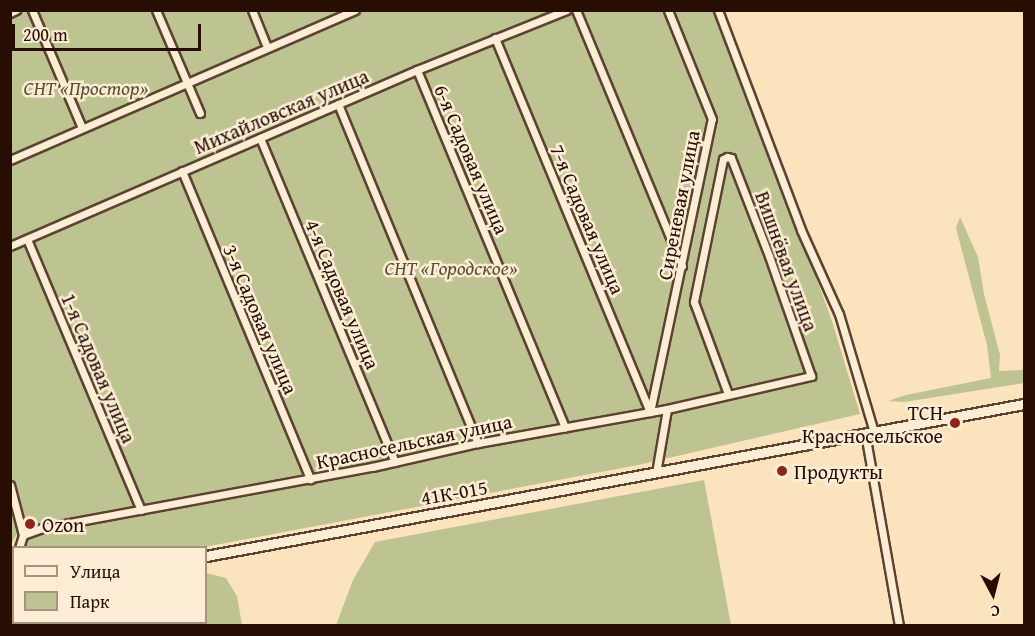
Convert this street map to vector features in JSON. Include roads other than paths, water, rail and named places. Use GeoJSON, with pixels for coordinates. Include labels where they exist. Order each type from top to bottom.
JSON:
{"type":"FeatureCollection","features":[{"type":"Feature","properties":{"kind":"main road","name":"41К-015"},"geometry":{"type":"LineString","coordinates":[[207,555],[1024,404]]}},
{"type":"Feature","properties":{"kind":"street"},"geometry":{"type":"LineString","coordinates":[[10,13],[16,10]]}},
{"type":"Feature","properties":{"kind":"street"},"geometry":{"type":"LineString","coordinates":[[32,10],[82,128]]}},
{"type":"Feature","properties":{"kind":"street"},"geometry":{"type":"LineString","coordinates":[[156,10],[200,113]]}},
{"type":"Feature","properties":{"kind":"street"},"geometry":{"type":"LineString","coordinates":[[252,10],[267,47]]}},
{"type":"Feature","properties":{"kind":"street"},"geometry":{"type":"LineString","coordinates":[[10,160],[355,10]]}},
{"type":"Feature","properties":{"kind":"street","name":"Михайловская улица"},"geometry":{"type":"LineString","coordinates":[[10,246],[417,70],[566,10]]}},
{"type":"Feature","properties":{"kind":"street"},"geometry":{"type":"LineString","coordinates":[[576,10],[682,267]]}},
{"type":"Feature","properties":{"kind":"street","name":"Сиреневая улица"},"geometry":{"type":"LineString","coordinates":[[650,412],[712,119],[668,10]]}},
{"type":"Feature","properties":{"kind":"street"},"geometry":{"type":"LineString","coordinates":[[718,10],[801,230],[839,314],[869,433],[899,626]]}},
{"type":"Feature","properties":{"kind":"street","name":"7-я Садовая улица"},"geometry":{"type":"LineString","coordinates":[[495,38],[650,412]]}},
{"type":"Feature","properties":{"kind":"street","name":"6-я Садовая улица"},"geometry":{"type":"LineString","coordinates":[[417,70],[566,428]]}},
{"type":"Feature","properties":{"kind":"street"},"geometry":{"type":"LineString","coordinates":[[338,104],[478,443]]}},
{"type":"Feature","properties":{"kind":"street","name":"4-я Садовая улица"},"geometry":{"type":"LineString","coordinates":[[260,138],[395,462]]}},
{"type":"Feature","properties":{"kind":"street","name":"Вишнёвая улица"},"geometry":{"type":"LineString","coordinates":[[728,394],[694,302],[723,159],[731,158],[770,256],[811,376]]}},
{"type":"Feature","properties":{"kind":"street","name":"3-я Садовая улица"},"geometry":{"type":"LineString","coordinates":[[182,171],[310,479]]}},
{"type":"Feature","properties":{"kind":"street","name":"1-я Садовая улица"},"geometry":{"type":"LineString","coordinates":[[27,239],[141,510]]}},
{"type":"Feature","properties":{"kind":"street","name":"Красносельская улица"},"geometry":{"type":"LineString","coordinates":[[23,535],[42,528],[310,479],[478,443],[667,409],[811,376]]}},
{"type":"Feature","properties":{"kind":"street"},"geometry":{"type":"LineString","coordinates":[[656,473],[667,409]]}},
{"type":"Feature","properties":{"kind":"street"},"geometry":{"type":"LineString","coordinates":[[10,485],[23,535],[20,546]]}},
{"type":"Feature","properties":{"kind":"place","name":"ТСН Красносельское"},"geometry":{"type":"Point","coordinates":[955,423]}},
{"type":"Feature","properties":{"kind":"place","name":"Продукты"},"geometry":{"type":"Point","coordinates":[782,471]}},
{"type":"Feature","properties":{"kind":"place","name":"Ozon"},"geometry":{"type":"Point","coordinates":[30,524]}},
{"type":"Feature","properties":{"kind":"park label","name":"СНТ «Простор»"},"geometry":{"type":"Point","coordinates":[86,87]}},
{"type":"Feature","properties":{"kind":"park label","name":"СНТ «Городское»"},"geometry":{"type":"Point","coordinates":[451,267]}}]}
